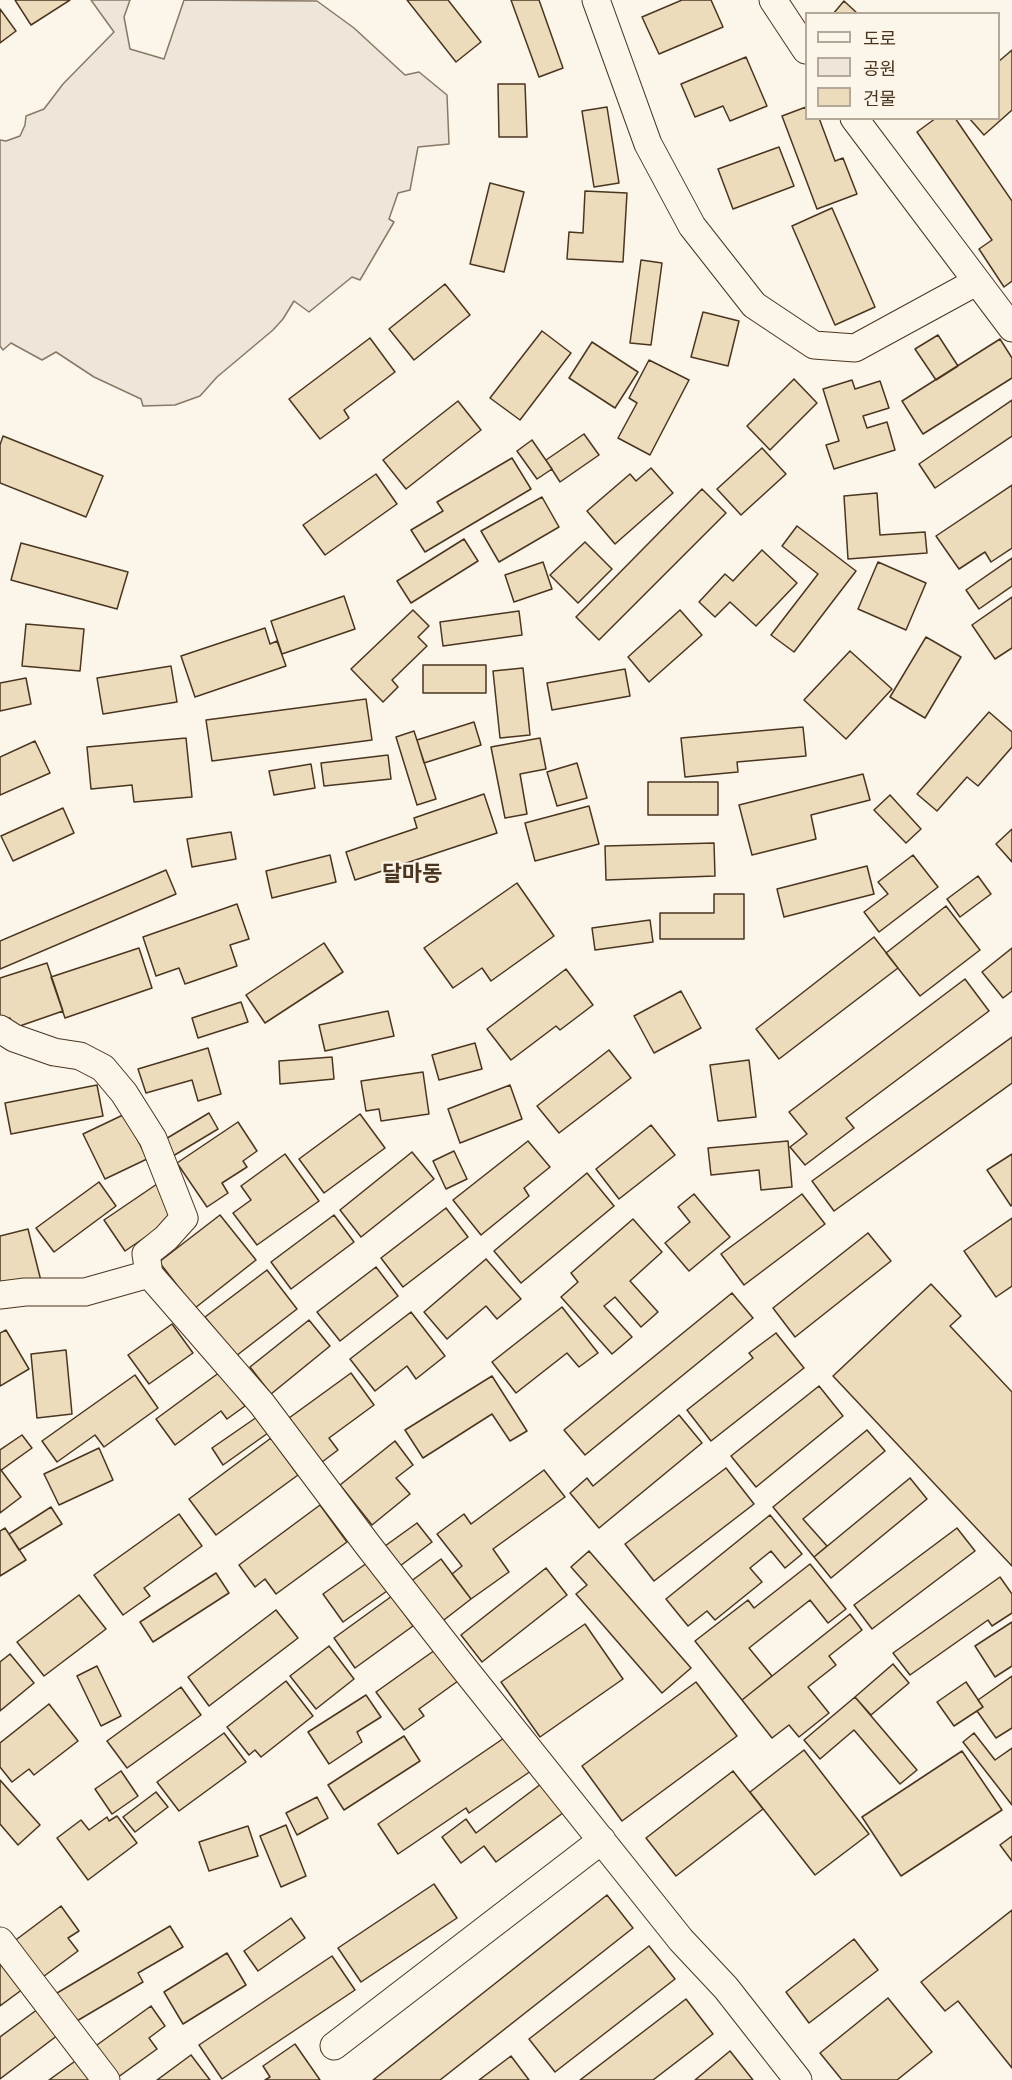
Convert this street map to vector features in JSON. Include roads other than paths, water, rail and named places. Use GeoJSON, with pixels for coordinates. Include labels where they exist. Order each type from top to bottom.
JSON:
{"type":"FeatureCollection","features":[{"type":"Feature","properties":{"kind":"street"},"geometry":{"type":"LineString","coordinates":[[596,0],[648,144],[693,226],[754,305],[814,345],[855,348],[975,282]]}},
{"type":"Feature","properties":{"kind":"street"},"geometry":{"type":"LineString","coordinates":[[773,0],[805,47]]}},
{"type":"Feature","properties":{"kind":"street"},"geometry":{"type":"LineString","coordinates":[[855,120],[975,282],[1012,328]]}},
{"type":"Feature","properties":{"kind":"street"},"geometry":{"type":"LineString","coordinates":[[0,1029],[14,1038],[54,1052],[80,1056],[103,1068],[124,1093],[153,1139],[184,1218],[166,1238],[146,1254],[149,1274],[262,1404],[367,1544],[681,1940],[726,1988],[798,2080]]}},
{"type":"Feature","properties":{"kind":"street"},"geometry":{"type":"LineString","coordinates":[[0,1296],[25,1292],[85,1292],[149,1274]]}},
{"type":"Feature","properties":{"kind":"street"},"geometry":{"type":"LineString","coordinates":[[334,2046],[602,1840]]}},
{"type":"Feature","properties":{"kind":"street"},"geometry":{"type":"LineString","coordinates":[[0,1941],[106,2080]]}},
{"type":"Feature","properties":{"kind":"district","name":"달마동"},"geometry":{"type":"Point","coordinates":[412,874]}}]}
